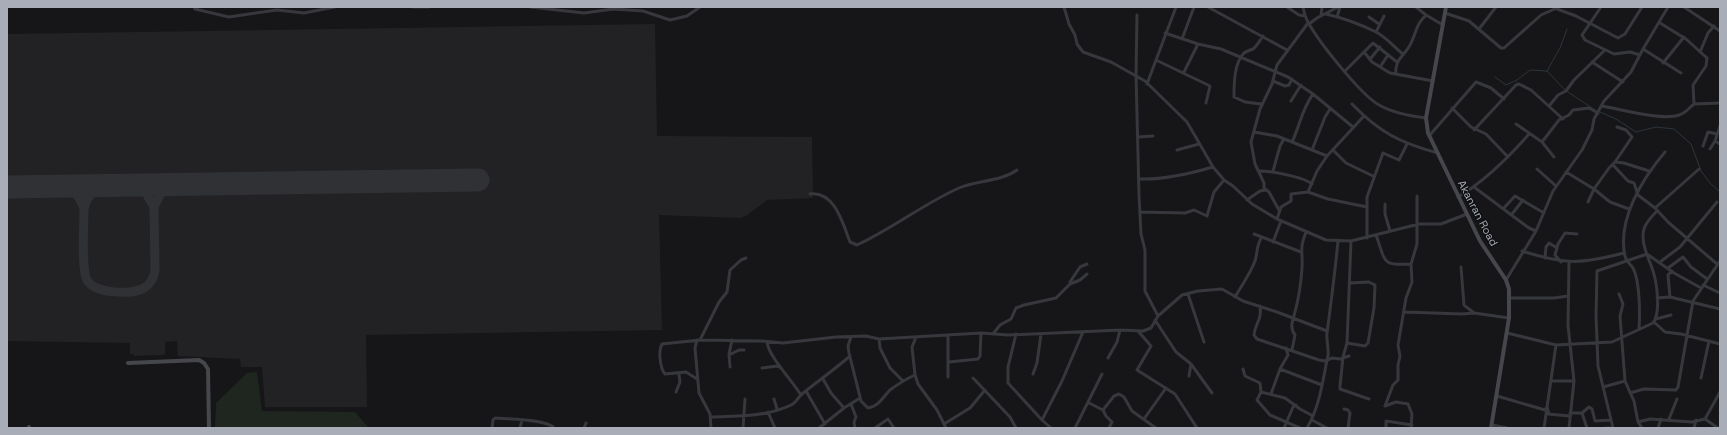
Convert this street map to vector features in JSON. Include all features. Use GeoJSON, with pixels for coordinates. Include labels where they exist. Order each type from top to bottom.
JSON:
{"type":"FeatureCollection","features":[{"type":"Feature","properties":{"kind":"main road","name":"Akanran Road"},"geometry":{"type":"LineString","coordinates":[[1446,7],[1444,25],[1426,118],[1429,136],[1480,241],[1506,280],[1510,298],[1507,333],[1492,426]]}},
{"type":"Feature","properties":{"kind":"main road"},"geometry":{"type":"LineString","coordinates":[[128,363],[200,360],[204,363],[208,369],[209,428]]}},
{"type":"Feature","properties":{"kind":"street"},"geometry":{"type":"LineString","coordinates":[[194,7],[195,9],[229,17],[272,10],[304,13],[335,7]]}},
{"type":"Feature","properties":{"kind":"street"},"geometry":{"type":"LineString","coordinates":[[413,7],[429,7]]}},
{"type":"Feature","properties":{"kind":"street"},"geometry":{"type":"LineString","coordinates":[[530,7],[584,13],[614,8],[643,10],[670,20],[687,16],[700,7]]}},
{"type":"Feature","properties":{"kind":"street"},"geometry":{"type":"LineString","coordinates":[[1064,7],[1077,44],[1083,52],[1111,62],[1141,78],[1187,122],[1213,167],[1224,180],[1233,186],[1247,200],[1277,219],[1326,240],[1351,241],[1417,224],[1441,224],[1467,214]]}},
{"type":"Feature","properties":{"kind":"street"},"geometry":{"type":"LineString","coordinates":[[1147,84],[1176,7]]}},
{"type":"Feature","properties":{"kind":"street"},"geometry":{"type":"LineString","coordinates":[[1182,39],[1194,7]]}},
{"type":"Feature","properties":{"kind":"street"},"geometry":{"type":"LineString","coordinates":[[1208,7],[1287,50]]}},
{"type":"Feature","properties":{"kind":"street"},"geometry":{"type":"LineString","coordinates":[[1287,7],[1299,15],[1305,16]]}},
{"type":"Feature","properties":{"kind":"street"},"geometry":{"type":"LineString","coordinates":[[1303,7],[1309,24],[1345,71],[1378,105],[1400,114],[1426,118]]}},
{"type":"Feature","properties":{"kind":"street"},"geometry":{"type":"LineString","coordinates":[[1321,16],[1322,7]]}},
{"type":"Feature","properties":{"kind":"street"},"geometry":{"type":"LineString","coordinates":[[1280,210],[1278,205],[1264,188],[1264,183],[1256,164],[1252,149],[1251,142],[1261,104],[1276,72],[1277,65],[1287,50],[1309,24],[1339,7]]}},
{"type":"Feature","properties":{"kind":"street"},"geometry":{"type":"LineString","coordinates":[[1337,17],[1339,7]]}},
{"type":"Feature","properties":{"kind":"street"},"geometry":{"type":"LineString","coordinates":[[1416,7],[1426,15],[1444,25]]}},
{"type":"Feature","properties":{"kind":"street"},"geometry":{"type":"LineString","coordinates":[[1479,29],[1496,7]]}},
{"type":"Feature","properties":{"kind":"street"},"geometry":{"type":"LineString","coordinates":[[1602,7],[1582,35],[1585,40],[1614,54],[1630,52],[1640,55]]}},
{"type":"Feature","properties":{"kind":"street"},"geometry":{"type":"LineString","coordinates":[[1445,13],[1465,19],[1501,48],[1504,48],[1541,15],[1558,8],[1618,38],[1625,34],[1642,7]]}},
{"type":"Feature","properties":{"kind":"street"},"geometry":{"type":"LineString","coordinates":[[1506,280],[1522,251],[1536,231],[1556,186],[1582,150],[1602,106],[1631,72],[1668,7]]}},
{"type":"Feature","properties":{"kind":"street"},"geometry":{"type":"LineString","coordinates":[[1684,7],[1720,31]]}},
{"type":"Feature","properties":{"kind":"street"},"geometry":{"type":"LineString","coordinates":[[1326,14],[1348,22],[1355,22],[1376,32],[1403,54]]}},
{"type":"Feature","properties":{"kind":"street"},"geometry":{"type":"LineString","coordinates":[[1137,15],[1136,75],[1141,234],[1144,250],[1145,291],[1158,316]]}},
{"type":"Feature","properties":{"kind":"street"},"geometry":{"type":"LineString","coordinates":[[1396,74],[1395,67],[1397,62],[1411,44],[1418,23],[1426,15]]}},
{"type":"Feature","properties":{"kind":"street"},"geometry":{"type":"LineString","coordinates":[[1376,32],[1384,16]]}},
{"type":"Feature","properties":{"kind":"street"},"geometry":{"type":"LineString","coordinates":[[1369,17],[1379,24]]}},
{"type":"Feature","properties":{"kind":"street"},"geometry":{"type":"LineString","coordinates":[[1660,23],[1684,37],[1707,58],[1708,62],[1693,85],[1694,104]]}},
{"type":"Feature","properties":{"kind":"street"},"geometry":{"type":"LineString","coordinates":[[1700,52],[1708,34],[1714,26]]}},
{"type":"Feature","properties":{"kind":"street"},"geometry":{"type":"LineString","coordinates":[[1165,33],[1198,44],[1221,49],[1292,79],[1353,127]]}},
{"type":"Feature","properties":{"kind":"street"},"geometry":{"type":"LineString","coordinates":[[1261,104],[1245,102],[1234,97],[1237,65],[1244,53],[1255,47],[1263,36]]}},
{"type":"Feature","properties":{"kind":"street"},"geometry":{"type":"LineString","coordinates":[[1663,63],[1684,37]]}},
{"type":"Feature","properties":{"kind":"street"},"geometry":{"type":"LineString","coordinates":[[1345,71],[1374,43],[1397,62]]}},
{"type":"Feature","properties":{"kind":"street"},"geometry":{"type":"LineString","coordinates":[[1184,72],[1198,44]]}},
{"type":"Feature","properties":{"kind":"street"},"geometry":{"type":"LineString","coordinates":[[1371,58],[1380,47]]}},
{"type":"Feature","properties":{"kind":"street"},"geometry":{"type":"LineString","coordinates":[[1643,49],[1681,73]]}},
{"type":"Feature","properties":{"kind":"street"},"geometry":{"type":"LineString","coordinates":[[1549,106],[1558,95],[1566,91],[1574,80],[1605,50]]}},
{"type":"Feature","properties":{"kind":"street"},"geometry":{"type":"LineString","coordinates":[[1364,52],[1371,58],[1372,62],[1380,68],[1396,74],[1433,80]]}},
{"type":"Feature","properties":{"kind":"street"},"geometry":{"type":"LineString","coordinates":[[1380,68],[1388,55]]}},
{"type":"Feature","properties":{"kind":"street"},"geometry":{"type":"LineString","coordinates":[[1156,60],[1184,72],[1210,86],[1206,104]]}},
{"type":"Feature","properties":{"kind":"street"},"geometry":{"type":"LineString","coordinates":[[1592,62],[1623,82]]}},
{"type":"Feature","properties":{"kind":"street"},"geometry":{"type":"LineString","coordinates":[[1137,81],[1141,78]]}},
{"type":"Feature","properties":{"kind":"street"},"geometry":{"type":"LineString","coordinates":[[1272,81],[1285,86],[1289,85],[1292,79]]}},
{"type":"Feature","properties":{"kind":"street"},"geometry":{"type":"LineString","coordinates":[[1429,136],[1476,82],[1491,88],[1504,99]]}},
{"type":"Feature","properties":{"kind":"street"},"geometry":{"type":"LineString","coordinates":[[1474,130],[1516,85],[1519,84],[1531,90],[1563,119]]}},
{"type":"Feature","properties":{"kind":"street"},"geometry":{"type":"LineString","coordinates":[[1291,101],[1301,85]]}},
{"type":"Feature","properties":{"kind":"street"},"geometry":{"type":"LineString","coordinates":[[1292,142],[1300,126],[1304,109],[1313,94]]}},
{"type":"Feature","properties":{"kind":"street"},"geometry":{"type":"LineString","coordinates":[[1602,106],[1670,116],[1686,112],[1694,104],[1720,103]]}},
{"type":"Feature","properties":{"kind":"street"},"geometry":{"type":"LineString","coordinates":[[1352,104],[1372,124],[1407,144],[1438,153]]}},
{"type":"Feature","properties":{"kind":"street"},"geometry":{"type":"LineString","coordinates":[[1452,108],[1474,130],[1486,134],[1508,157]]}},
{"type":"Feature","properties":{"kind":"street"},"geometry":{"type":"LineString","coordinates":[[1542,142],[1559,120],[1563,119],[1573,110],[1579,108],[1589,108],[1599,112]]}},
{"type":"Feature","properties":{"kind":"street"},"geometry":{"type":"LineString","coordinates":[[1312,150],[1325,117],[1330,109]]}},
{"type":"Feature","properties":{"kind":"street"},"geometry":{"type":"LineString","coordinates":[[1308,192],[1327,156],[1364,116]]}},
{"type":"Feature","properties":{"kind":"street"},"geometry":{"type":"LineString","coordinates":[[1516,124],[1542,142],[1554,157]]}},
{"type":"Feature","properties":{"kind":"street"},"geometry":{"type":"LineString","coordinates":[[1588,202],[1594,189],[1609,168],[1614,164],[1632,137],[1626,130],[1617,126]]}},
{"type":"Feature","properties":{"kind":"street"},"geometry":{"type":"LineString","coordinates":[[1710,149],[1720,126]]}},
{"type":"Feature","properties":{"kind":"street"},"geometry":{"type":"LineString","coordinates":[[1254,132],[1277,136],[1327,156]]}},
{"type":"Feature","properties":{"kind":"street"},"geometry":{"type":"LineString","coordinates":[[1703,146],[1708,132],[1717,134]]}},
{"type":"Feature","properties":{"kind":"street"},"geometry":{"type":"LineString","coordinates":[[1458,196],[1474,187],[1508,157],[1529,134]]}},
{"type":"Feature","properties":{"kind":"street"},"geometry":{"type":"LineString","coordinates":[[1138,137],[1153,136]]}},
{"type":"Feature","properties":{"kind":"street"},"geometry":{"type":"LineString","coordinates":[[1706,138],[1720,144]]}},
{"type":"Feature","properties":{"kind":"street"},"geometry":{"type":"LineString","coordinates":[[1273,171],[1280,146],[1284,139]]}},
{"type":"Feature","properties":{"kind":"street"},"geometry":{"type":"LineString","coordinates":[[1177,150],[1199,144]]}},
{"type":"Feature","properties":{"kind":"street"},"geometry":{"type":"LineString","coordinates":[[1367,238],[1367,197],[1373,176],[1383,153],[1399,160],[1407,144]]}},
{"type":"Feature","properties":{"kind":"street"},"geometry":{"type":"LineString","coordinates":[[1333,150],[1346,163],[1373,176]]}},
{"type":"Feature","properties":{"kind":"street"},"geometry":{"type":"LineString","coordinates":[[1639,329],[1640,300],[1634,268],[1626,261],[1624,253],[1624,230],[1629,209],[1638,195],[1649,171],[1665,152]]}},
{"type":"Feature","properties":{"kind":"street"},"geometry":{"type":"LineString","coordinates":[[1614,164],[1624,162],[1649,171]]}},
{"type":"Feature","properties":{"kind":"street"},"geometry":{"type":"LineString","coordinates":[[1614,164],[1628,181],[1634,183],[1638,195],[1717,264]]}},
{"type":"Feature","properties":{"kind":"street"},"geometry":{"type":"LineString","coordinates":[[1139,179],[1162,178],[1193,173],[1213,167]]}},
{"type":"Feature","properties":{"kind":"street"},"geometry":{"type":"LineString","coordinates":[[1536,169],[1556,186]]}},
{"type":"Feature","properties":{"kind":"street"},"geometry":{"type":"LineString","coordinates":[[1699,169],[1656,210],[1648,221],[1644,230],[1647,254],[1654,273],[1658,298],[1655,320],[1665,332],[1720,344]]}},
{"type":"Feature","properties":{"kind":"street"},"geometry":{"type":"LineString","coordinates":[[810,194],[822,195],[831,202],[850,242],[857,245],[924,206],[959,188],[1008,175],[1017,170]]}},
{"type":"Feature","properties":{"kind":"street"},"geometry":{"type":"LineString","coordinates":[[1260,171],[1273,171],[1279,175],[1308,180],[1312,184]]}},
{"type":"Feature","properties":{"kind":"street"},"geometry":{"type":"LineString","coordinates":[[1566,172],[1594,189],[1610,202],[1629,209]]}},
{"type":"Feature","properties":{"kind":"street"},"geometry":{"type":"LineString","coordinates":[[1140,212],[1185,213],[1194,210],[1207,216],[1214,192],[1224,180]]}},
{"type":"Feature","properties":{"kind":"street"},"geometry":{"type":"LineString","coordinates":[[1474,187],[1529,228],[1536,231]]}},
{"type":"Feature","properties":{"kind":"street"},"geometry":{"type":"LineString","coordinates":[[1247,200],[1260,190],[1266,190]]}},
{"type":"Feature","properties":{"kind":"street"},"geometry":{"type":"LineString","coordinates":[[1277,219],[1280,210],[1291,201],[1291,194],[1308,192],[1328,199],[1367,207]]}},
{"type":"Feature","properties":{"kind":"street"},"geometry":{"type":"LineString","coordinates":[[1386,428],[1386,421],[1412,426],[1412,414],[1408,404],[1396,402],[1385,406],[1393,385],[1398,380],[1398,365],[1400,356],[1398,345],[1407,293],[1412,282],[1411,264],[1417,244],[1417,196]]}},
{"type":"Feature","properties":{"kind":"street"},"geometry":{"type":"LineString","coordinates":[[1503,209],[1515,196],[1544,213]]}},
{"type":"Feature","properties":{"kind":"street"},"geometry":{"type":"LineString","coordinates":[[1512,214],[1523,200]]}},
{"type":"Feature","properties":{"kind":"street"},"geometry":{"type":"LineString","coordinates":[[1660,262],[1672,252],[1676,251],[1717,202]]}},
{"type":"Feature","properties":{"kind":"street"},"geometry":{"type":"LineString","coordinates":[[1385,204],[1385,214],[1390,231]]}},
{"type":"Feature","properties":{"kind":"street"},"geometry":{"type":"LineString","coordinates":[[1273,242],[1281,221]]}},
{"type":"Feature","properties":{"kind":"street"},"geometry":{"type":"LineString","coordinates":[[1292,350],[1295,341],[1295,335],[1292,329],[1293,318],[1299,296],[1303,258],[1301,246],[1306,232]]}},
{"type":"Feature","properties":{"kind":"street"},"geometry":{"type":"LineString","coordinates":[[1561,262],[1555,255],[1565,233],[1577,234]]}},
{"type":"Feature","properties":{"kind":"street"},"geometry":{"type":"LineString","coordinates":[[1254,234],[1301,252]]}},
{"type":"Feature","properties":{"kind":"street"},"geometry":{"type":"LineString","coordinates":[[1376,235],[1386,262],[1391,265],[1411,264]]}},
{"type":"Feature","properties":{"kind":"street"},"geometry":{"type":"LineString","coordinates":[[1235,297],[1251,270],[1256,258],[1258,242],[1262,237]]}},
{"type":"Feature","properties":{"kind":"street"},"geometry":{"type":"LineString","coordinates":[[1307,428],[1314,416],[1325,373],[1325,361],[1328,355],[1327,331],[1338,241]]}},
{"type":"Feature","properties":{"kind":"street"},"geometry":{"type":"LineString","coordinates":[[1351,241],[1347,343],[1343,357],[1340,389],[1369,399]]}},
{"type":"Feature","properties":{"kind":"street"},"geometry":{"type":"LineString","coordinates":[[1545,258],[1546,247],[1549,243],[1557,248]]}},
{"type":"Feature","properties":{"kind":"street"},"geometry":{"type":"LineString","coordinates":[[1522,251],[1561,262],[1586,262],[1624,253]]}},
{"type":"Feature","properties":{"kind":"street"},"geometry":{"type":"LineString","coordinates":[[1605,428],[1612,428],[1598,366],[1596,342],[1596,273],[1597,271],[1647,254]]}},
{"type":"Feature","properties":{"kind":"street"},"geometry":{"type":"LineString","coordinates":[[1647,254],[1672,271],[1720,293]]}},
{"type":"Feature","properties":{"kind":"street"},"geometry":{"type":"LineString","coordinates":[[1668,268],[1683,257],[1691,267],[1706,279]]}},
{"type":"Feature","properties":{"kind":"street"},"geometry":{"type":"LineString","coordinates":[[711,428],[710,417],[698,393],[695,348],[719,302],[727,292],[730,270],[741,260],[746,258]]}},
{"type":"Feature","properties":{"kind":"street"},"geometry":{"type":"LineString","coordinates":[[1630,393],[1644,389],[1676,390],[1680,384],[1693,301],[1706,279],[1720,260]]}},
{"type":"Feature","properties":{"kind":"street"},"geometry":{"type":"LineString","coordinates":[[1569,262],[1568,296],[1570,344],[1574,382],[1569,428]]}},
{"type":"Feature","properties":{"kind":"street"},"geometry":{"type":"LineString","coordinates":[[993,334],[1000,325],[1011,319],[1016,308],[1024,305],[1051,301],[1059,296],[1070,284],[1080,267],[1087,264]]}},
{"type":"Feature","properties":{"kind":"street"},"geometry":{"type":"LineString","coordinates":[[1461,267],[1464,305],[1474,312]]}},
{"type":"Feature","properties":{"kind":"street"},"geometry":{"type":"LineString","coordinates":[[1670,297],[1668,275],[1672,271]]}},
{"type":"Feature","properties":{"kind":"street"},"geometry":{"type":"LineString","coordinates":[[1070,284],[1080,280],[1087,274]]}},
{"type":"Feature","properties":{"kind":"street"},"geometry":{"type":"LineString","coordinates":[[1347,343],[1365,346],[1368,343],[1374,308],[1375,285],[1369,282],[1350,283]]}},
{"type":"Feature","properties":{"kind":"street"},"geometry":{"type":"LineString","coordinates":[[697,379],[689,373],[667,375],[663,371],[660,347],[662,344],[667,342],[698,340],[783,343],[836,337],[866,336],[879,339],[981,333],[1041,334],[1120,330],[1138,331],[1149,329],[1158,316],[1176,299],[1188,294],[1222,289],[1235,297],[1327,331]]}},
{"type":"Feature","properties":{"kind":"street"},"geometry":{"type":"LineString","coordinates":[[1188,294],[1204,342]]}},
{"type":"Feature","properties":{"kind":"street"},"geometry":{"type":"LineString","coordinates":[[1619,294],[1623,304],[1620,316],[1623,338],[1625,381],[1638,422],[1642,428]]}},
{"type":"Feature","properties":{"kind":"street"},"geometry":{"type":"LineString","coordinates":[[1510,298],[1554,298],[1568,296]]}},
{"type":"Feature","properties":{"kind":"street"},"geometry":{"type":"LineString","coordinates":[[1658,298],[1670,297],[1693,301],[1720,309]]}},
{"type":"Feature","properties":{"kind":"street"},"geometry":{"type":"LineString","coordinates":[[1260,306],[1261,316],[1255,328],[1255,337],[1325,361],[1332,358],[1335,360],[1349,356]]}},
{"type":"Feature","properties":{"kind":"street"},"geometry":{"type":"LineString","coordinates":[[1404,312],[1462,314],[1474,312],[1509,318]]}},
{"type":"Feature","properties":{"kind":"street"},"geometry":{"type":"LineString","coordinates":[[1507,333],[1556,345],[1612,342],[1623,338],[1627,333],[1639,329],[1655,320],[1671,315]]}},
{"type":"Feature","properties":{"kind":"street"},"geometry":{"type":"LineString","coordinates":[[1155,320],[1176,352],[1191,364],[1212,393]]}},
{"type":"Feature","properties":{"kind":"street"},"geometry":{"type":"LineString","coordinates":[[1108,358],[1117,342],[1120,330]]}},
{"type":"Feature","properties":{"kind":"street"},"geometry":{"type":"LineString","coordinates":[[1138,331],[1151,346],[1137,370],[1175,394],[1196,428]]}},
{"type":"Feature","properties":{"kind":"street"},"geometry":{"type":"LineString","coordinates":[[1042,420],[1062,381],[1082,332]]}},
{"type":"Feature","properties":{"kind":"street"},"geometry":{"type":"LineString","coordinates":[[949,362],[978,359],[981,333]]}},
{"type":"Feature","properties":{"kind":"street"},"geometry":{"type":"LineString","coordinates":[[1016,334],[1008,367],[1007,380],[1011,388],[1042,420],[1052,428]]}},
{"type":"Feature","properties":{"kind":"street"},"geometry":{"type":"LineString","coordinates":[[1033,374],[1037,363],[1041,334]]}},
{"type":"Feature","properties":{"kind":"street"},"geometry":{"type":"LineString","coordinates":[[948,335],[948,377]]}},
{"type":"Feature","properties":{"kind":"street"},"geometry":{"type":"LineString","coordinates":[[851,337],[848,346],[850,356],[860,398],[866,407],[870,408],[903,381],[915,374]]}},
{"type":"Feature","properties":{"kind":"street"},"geometry":{"type":"LineString","coordinates":[[916,337],[912,347],[915,374],[918,384],[937,410],[945,426],[970,408],[985,390]]}},
{"type":"Feature","properties":{"kind":"street"},"geometry":{"type":"LineString","coordinates":[[879,339],[880,348],[890,368],[903,381]]}},
{"type":"Feature","properties":{"kind":"street"},"geometry":{"type":"LineString","coordinates":[[730,367],[729,355],[732,340]]}},
{"type":"Feature","properties":{"kind":"street"},"geometry":{"type":"LineString","coordinates":[[1701,378],[1709,341]]}},
{"type":"Feature","properties":{"kind":"street"},"geometry":{"type":"LineString","coordinates":[[767,342],[770,354],[783,369],[801,395]]}},
{"type":"Feature","properties":{"kind":"street"},"geometry":{"type":"LineString","coordinates":[[1544,428],[1548,414],[1547,407],[1556,345]]}},
{"type":"Feature","properties":{"kind":"street"},"geometry":{"type":"LineString","coordinates":[[1271,394],[1280,369],[1288,355],[1286,348]]}},
{"type":"Feature","properties":{"kind":"street"},"geometry":{"type":"LineString","coordinates":[[729,355],[739,350],[744,350]]}},
{"type":"Feature","properties":{"kind":"street"},"geometry":{"type":"LineString","coordinates":[[710,417],[743,416],[768,412],[791,405],[801,395],[824,379],[850,356]]}},
{"type":"Feature","properties":{"kind":"street"},"geometry":{"type":"LineString","coordinates":[[1189,376],[1191,364]]}},
{"type":"Feature","properties":{"kind":"street"},"geometry":{"type":"LineString","coordinates":[[762,368],[777,366],[783,369]]}},
{"type":"Feature","properties":{"kind":"street"},"geometry":{"type":"LineString","coordinates":[[1243,369],[1245,376],[1260,383],[1261,392],[1257,400],[1267,412],[1276,418],[1300,428]]}},
{"type":"Feature","properties":{"kind":"street"},"geometry":{"type":"LineString","coordinates":[[1280,369],[1322,385]]}},
{"type":"Feature","properties":{"kind":"street"},"geometry":{"type":"LineString","coordinates":[[676,392],[680,382],[679,374]]}},
{"type":"Feature","properties":{"kind":"street"},"geometry":{"type":"LineString","coordinates":[[1075,428],[1089,403],[1102,374]]}},
{"type":"Feature","properties":{"kind":"street"},"geometry":{"type":"LineString","coordinates":[[973,378],[1010,417],[1016,428]]}},
{"type":"Feature","properties":{"kind":"street"},"geometry":{"type":"LineString","coordinates":[[824,379],[831,393],[844,408]]}},
{"type":"Feature","properties":{"kind":"street"},"geometry":{"type":"LineString","coordinates":[[1551,381],[1574,382]]}},
{"type":"Feature","properties":{"kind":"street"},"geometry":{"type":"LineString","coordinates":[[1603,387],[1625,381]]}},
{"type":"Feature","properties":{"kind":"street"},"geometry":{"type":"LineString","coordinates":[[1144,419],[1166,388]]}},
{"type":"Feature","properties":{"kind":"street"},"geometry":{"type":"LineString","coordinates":[[806,391],[825,424]]}},
{"type":"Feature","properties":{"kind":"street"},"geometry":{"type":"LineString","coordinates":[[1261,392],[1285,398],[1314,416]]}},
{"type":"Feature","properties":{"kind":"street"},"geometry":{"type":"LineString","coordinates":[[1638,422],[1661,419],[1692,422],[1705,418],[1720,392]]}},
{"type":"Feature","properties":{"kind":"street"},"geometry":{"type":"LineString","coordinates":[[1103,410],[1114,396],[1119,394],[1124,397],[1132,411],[1156,428]]}},
{"type":"Feature","properties":{"kind":"street"},"geometry":{"type":"LineString","coordinates":[[1497,396],[1537,409],[1545,410],[1547,407]]}},
{"type":"Feature","properties":{"kind":"street"},"geometry":{"type":"LineString","coordinates":[[819,428],[844,408],[860,398]]}},
{"type":"Feature","properties":{"kind":"street"},"geometry":{"type":"LineString","coordinates":[[743,428],[745,399]]}},
{"type":"Feature","properties":{"kind":"street"},"geometry":{"type":"LineString","coordinates":[[774,399],[777,409]]}},
{"type":"Feature","properties":{"kind":"street"},"geometry":{"type":"LineString","coordinates":[[1669,420],[1677,399]]}},
{"type":"Feature","properties":{"kind":"street"},"geometry":{"type":"LineString","coordinates":[[1089,403],[1103,410],[1112,422],[1109,428]]}},
{"type":"Feature","properties":{"kind":"street"},"geometry":{"type":"LineString","coordinates":[[851,404],[856,417],[854,422],[855,428]]}},
{"type":"Feature","properties":{"kind":"street"},"geometry":{"type":"LineString","coordinates":[[1284,428],[1292,407],[1296,405]]}},
{"type":"Feature","properties":{"kind":"street"},"geometry":{"type":"LineString","coordinates":[[1548,414],[1570,415],[1582,413],[1589,407],[1592,409],[1595,421],[1610,420]]}},
{"type":"Feature","properties":{"kind":"street"},"geometry":{"type":"LineString","coordinates":[[1344,409],[1348,410],[1350,413],[1348,428]]}},
{"type":"Feature","properties":{"kind":"street"},"geometry":{"type":"LineString","coordinates":[[768,412],[775,428]]}},
{"type":"Feature","properties":{"kind":"street"},"geometry":{"type":"LineString","coordinates":[[1582,413],[1587,428]]}},
{"type":"Feature","properties":{"kind":"street"},"geometry":{"type":"LineString","coordinates":[[492,428],[493,420],[495,418],[539,421],[552,425],[554,428]]}},
{"type":"Feature","properties":{"kind":"street"},"geometry":{"type":"LineString","coordinates":[[1705,418],[1718,428]]}},
{"type":"Feature","properties":{"kind":"street"},"geometry":{"type":"LineString","coordinates":[[875,428],[888,419],[894,428]]}},
{"type":"Feature","properties":{"kind":"street"},"geometry":{"type":"LineString","coordinates":[[1658,428],[1661,419]]}},
{"type":"Feature","properties":{"kind":"street"},"geometry":{"type":"LineString","coordinates":[[520,428],[522,420]]}},
{"type":"Feature","properties":{"kind":"street"},"geometry":{"type":"LineString","coordinates":[[1312,420],[1327,428]]}},
{"type":"Feature","properties":{"kind":"street"},"geometry":{"type":"LineString","coordinates":[[1694,428],[1696,420]]}},
{"type":"Feature","properties":{"kind":"street"},"geometry":{"type":"LineString","coordinates":[[584,428],[586,423]]}},
{"type":"Feature","properties":{"kind":"street"},"geometry":{"type":"LineString","coordinates":[[1492,426],[1507,428]]}},
{"type":"Feature","properties":{"kind":"shaded area"},"geometry":{"type":"Polygon","coordinates":[[[655,24],[657,136],[812,137],[813,198],[767,200],[746,216],[740,218],[659,215],[662,330],[366,335],[367,407],[265,407],[262,367],[241,367],[240,359],[178,356],[177,341],[165,342],[165,354],[134,356],[134,354],[130,354],[130,343],[7,341],[7,34],[655,24]]]}},
{"type":"Feature","properties":{"kind":"shaded area"},"geometry":{"type":"Polygon","coordinates":[[[257,372],[262,411],[355,412],[369,428],[215,428],[216,403],[247,373],[257,372]]]}},
{"type":"Feature","properties":{"kind":"waterway"},"geometry":{"type":"LineString","coordinates":[[1547,71],[1560,48],[1567,29]]}},
{"type":"Feature","properties":{"kind":"waterway"},"geometry":{"type":"LineString","coordinates":[[1495,77],[1506,85],[1517,80],[1530,70],[1547,71],[1565,90]]}},
{"type":"Feature","properties":{"kind":"waterway"},"geometry":{"type":"LineString","coordinates":[[1568,92],[1595,110]]}},
{"type":"Feature","properties":{"kind":"waterway"},"geometry":{"type":"LineString","coordinates":[[1600,112],[1616,119],[1636,132],[1656,127],[1674,129],[1691,144],[1701,171],[1710,183],[1720,192]]}},
{"type":"Feature","properties":{"kind":"taxiway"},"geometry":{"type":"LineString","coordinates":[[105,186],[91,195],[86,201],[85,205],[83,246],[85,274],[91,285],[105,291],[131,292],[149,285],[153,278],[155,270],[154,207],[161,193],[174,184]]}},
{"type":"Feature","properties":{"kind":"taxiway"},"geometry":{"type":"LineString","coordinates":[[130,185],[146,193],[154,207]]}},
{"type":"Feature","properties":{"kind":"taxiway"},"geometry":{"type":"LineString","coordinates":[[60,186],[72,191],[81,201],[84,210]]}},
{"type":"Feature","properties":{"kind":"runway"},"geometry":{"type":"LineString","coordinates":[[7,187],[478,180]]}}]}
